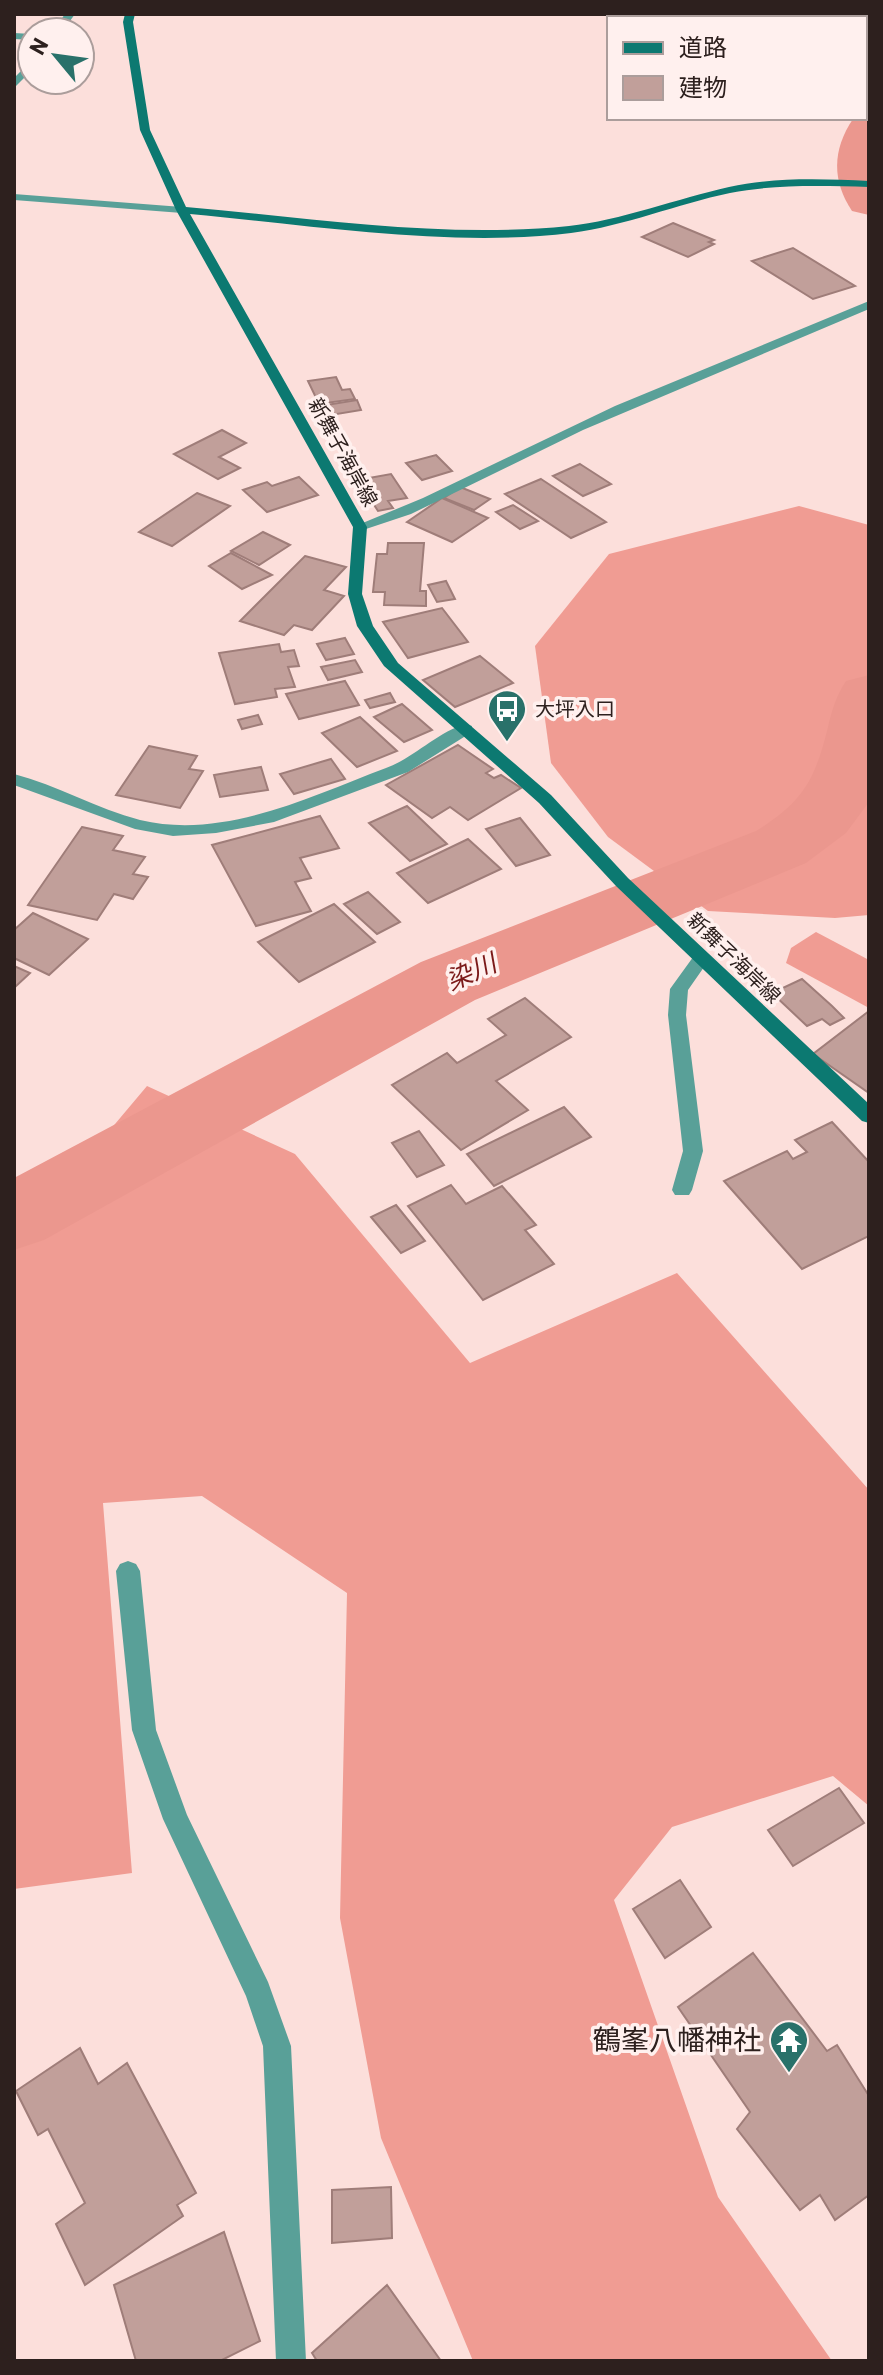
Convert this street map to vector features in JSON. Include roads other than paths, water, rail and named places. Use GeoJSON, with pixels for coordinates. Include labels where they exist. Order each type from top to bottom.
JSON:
{"type":"FeatureCollection","features":[{"type":"Feature","properties":{"kind":"main road","name":"新舞子海岸線"},"geometry":{"type":"LineString","coordinates":[[130,14],[128,22],[145,130],[182,210],[360,527],[355,594],[365,626],[392,666],[545,799],[622,882],[869,1116]]}},
{"type":"Feature","properties":{"kind":"main road"},"geometry":{"type":"LineString","coordinates":[[182,210],[400,229],[498,234],[573,229],[733,189],[782,184],[869,184]]}},
{"type":"Feature","properties":{"kind":"street"},"geometry":{"type":"LineString","coordinates":[[14,197],[182,210]]}},
{"type":"Feature","properties":{"kind":"street"},"geometry":{"type":"LineString","coordinates":[[360,527],[399,516],[525,451],[662,389],[869,305]]}},
{"type":"Feature","properties":{"kind":"street"},"geometry":{"type":"LineString","coordinates":[[14,779],[135,824],[173,831],[216,828],[268,818],[402,768],[466,729]]}},
{"type":"Feature","properties":{"kind":"street"},"geometry":{"type":"LineString","coordinates":[[682,1190],[693,1151],[677,1015],[679,989],[702,957]]}},
{"type":"Feature","properties":{"kind":"street"},"geometry":{"type":"LineString","coordinates":[[128,1571],[144,1730],[176,1819],[258,1992],[277,2046],[291,2361]]}},
{"type":"Feature","properties":{"kind":"waterway","name":"染川"},"geometry":{"type":"LineString","coordinates":[[869,129],[860,176],[869,201]]}},
{"type":"Feature","properties":{"kind":"waterway","name":"染川"},"geometry":{"type":"LineString","coordinates":[[14,1217],[448,981],[781,847],[804,833],[835,801],[844,783],[858,743],[869,695]]}},
{"type":"Feature","properties":{"kind":"place","name":"大坪入口"},"geometry":{"type":"Point","coordinates":[507,743]}},
{"type":"Feature","properties":{"kind":"place","name":"鶴峯八幡神社"},"geometry":{"type":"Point","coordinates":[789,2074]}}]}
